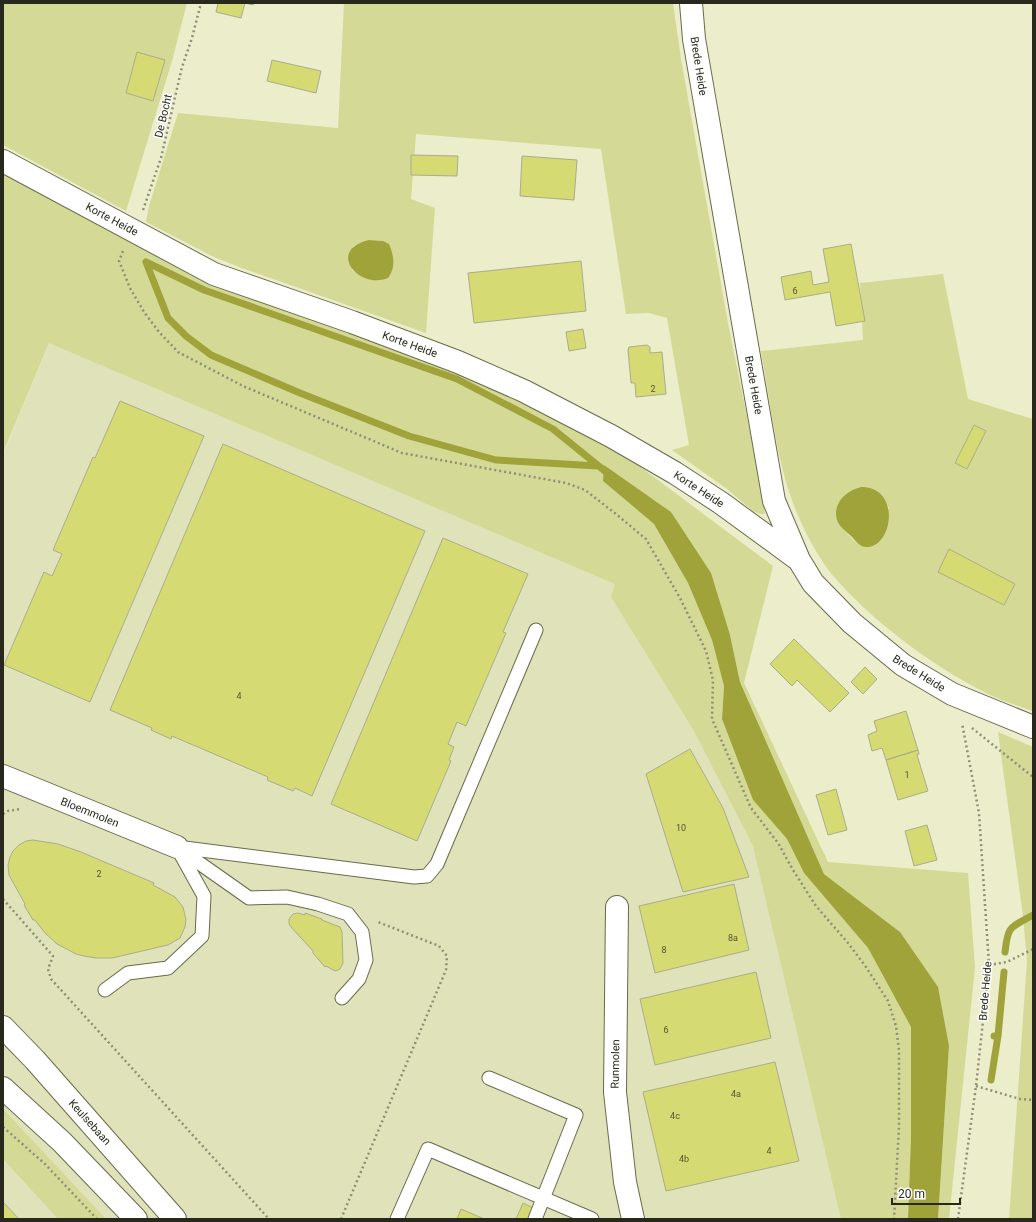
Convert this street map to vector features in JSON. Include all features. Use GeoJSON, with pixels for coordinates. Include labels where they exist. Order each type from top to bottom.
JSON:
{"type":"FeatureCollection","features":[{"type":"Feature","properties":{"kind":"street","name":"Brede Heide"},"geometry":{"type":"LineString","coordinates":[[690,3],[694,39],[774,501],[799,560],[813,583],[852,623],[903,665],[952,694],[1033,727]]}},
{"type":"Feature","properties":{"kind":"street","name":"Korte Heide"},"geometry":{"type":"LineString","coordinates":[[3,161],[135,231],[173,254],[214,274],[352,322],[458,362],[524,391],[611,436],[675,473],[721,503],[799,560]]}},
{"type":"Feature","properties":{"kind":"street","name":"Bloemmolen"},"geometry":{"type":"LineString","coordinates":[[3,776],[177,848]]}},
{"type":"Feature","properties":{"kind":"street","name":"Runmolen"},"geometry":{"type":"LineString","coordinates":[[618,907],[615,1092],[625,1182],[633,1219]]}},
{"type":"Feature","properties":{"kind":"street","name":"Keulsebaan"},"geometry":{"type":"LineString","coordinates":[[3,1027],[35,1060],[175,1219]]}},
{"type":"Feature","properties":{"kind":"street"},"geometry":{"type":"LineString","coordinates":[[3,1088],[62,1142],[136,1219]]}},
{"type":"Feature","properties":{"kind":"lane"},"geometry":{"type":"LineString","coordinates":[[177,848],[414,877],[427,876],[437,864],[536,630]]}},
{"type":"Feature","properties":{"kind":"lane"},"geometry":{"type":"LineString","coordinates":[[177,848],[249,898],[287,897],[318,904],[348,914],[362,932],[366,960],[359,979],[342,998]]}},
{"type":"Feature","properties":{"kind":"lane"},"geometry":{"type":"LineString","coordinates":[[105,990],[128,973],[168,968],[202,936],[204,896],[177,848]]}},
{"type":"Feature","properties":{"kind":"lane"},"geometry":{"type":"LineString","coordinates":[[489,1078],[576,1115],[535,1219]]}},
{"type":"Feature","properties":{"kind":"lane"},"geometry":{"type":"LineString","coordinates":[[397,1219],[428,1149],[592,1219]]}},
{"type":"Feature","properties":{"kind":"path","name":"De Bocht"},"geometry":{"type":"LineString","coordinates":[[202,3],[182,67],[161,158],[135,231],[119,261],[130,288],[144,312],[159,332],[178,352],[243,386],[402,453],[566,483],[584,490],[646,539],[680,598],[706,651],[713,680],[712,719],[751,808],[778,844],[816,906],[862,961],[888,1001],[896,1026],[899,1050],[899,1127],[894,1219]]}},
{"type":"Feature","properties":{"kind":"path","name":"Brede Heide"},"geometry":{"type":"LineString","coordinates":[[958,1219],[976,1086],[988,965],[979,813],[961,719],[1033,777]]}},
{"type":"Feature","properties":{"kind":"path"},"geometry":{"type":"LineString","coordinates":[[3,899],[53,956],[48,969],[51,979],[269,1219]]}},
{"type":"Feature","properties":{"kind":"path"},"geometry":{"type":"LineString","coordinates":[[340,1219],[446,970],[447,956],[439,946],[378,922],[362,932]]}},
{"type":"Feature","properties":{"kind":"path"},"geometry":{"type":"LineString","coordinates":[[988,965],[1008,962],[1033,949]]}},
{"type":"Feature","properties":{"kind":"path"},"geometry":{"type":"LineString","coordinates":[[976,1086],[1020,1099],[1033,1100]]}},
{"type":"Feature","properties":{"kind":"path"},"geometry":{"type":"LineString","coordinates":[[3,1127],[45,1164],[97,1219]]}},
{"type":"Feature","properties":{"kind":"shaded area"},"geometry":{"type":"Polygon","coordinates":[[[3,3],[187,3],[172,61],[126,211],[3,145],[3,3]]]}},
{"type":"Feature","properties":{"kind":"shaded area"},"geometry":{"type":"Polygon","coordinates":[[[344,3],[673,3],[681,59],[728,323],[760,481],[765,514],[754,512],[727,489],[672,450],[689,445],[667,318],[649,313],[626,314],[601,149],[416,134],[411,199],[435,208],[426,333],[239,267],[214,257],[146,222],[149,206],[178,113],[338,128],[344,3]],[[369,240],[353,246],[352,270],[357,274],[372,280],[383,241],[369,240]]]}},
{"type":"Feature","properties":{"kind":"shaded area"},"geometry":{"type":"Polygon","coordinates":[[[3,171],[396,346],[607,442],[773,566],[744,683],[828,862],[968,873],[975,967],[949,1219],[938,1219],[949,1046],[900,932],[824,874],[740,682],[730,635],[671,512],[604,465],[603,481],[654,524],[688,583],[712,640],[724,686],[722,719],[753,800],[787,839],[804,873],[868,948],[911,1027],[911,1136],[908,1219],[841,1219],[753,846],[694,731],[611,597],[615,584],[49,343],[3,453],[3,171]]]}},
{"type":"Feature","properties":{"kind":"shaded area"},"geometry":{"type":"Polygon","coordinates":[[[369,240],[383,241],[389,244],[392,253],[393,266],[391,274],[388,278],[377,280],[366,279],[357,274],[351,267],[348,260],[350,252],[356,245],[369,240]]]}},
{"type":"Feature","properties":{"kind":"shaded area"},"geometry":{"type":"Polygon","coordinates":[[[943,274],[968,399],[1033,419],[1033,711],[993,697],[971,685],[906,643],[876,619],[850,595],[828,570],[804,529],[797,513],[779,454],[761,351],[863,340],[860,283],[943,274]],[[861,487],[850,492],[838,505],[837,517],[839,524],[860,545],[869,547],[889,508],[881,495],[861,487]]]}},
{"type":"Feature","properties":{"kind":"shaded area"},"geometry":{"type":"Polygon","coordinates":[[[55,329],[617,570],[701,659],[891,1219],[3,1219],[3,455],[55,329]]]}},
{"type":"Feature","properties":{"kind":"shaded area"},"geometry":{"type":"Polygon","coordinates":[[[604,465],[671,512],[711,573],[730,635],[740,682],[824,874],[900,932],[938,987],[949,1046],[938,1219],[908,1219],[911,1136],[911,1027],[868,948],[804,873],[787,839],[753,800],[722,719],[724,686],[712,640],[688,583],[654,524],[603,481],[604,465]]]}},
{"type":"Feature","properties":{"kind":"shaded area"},"geometry":{"type":"Polygon","coordinates":[[[861,487],[874,489],[882,496],[887,505],[889,516],[883,537],[877,544],[868,547],[858,544],[841,527],[837,520],[836,514],[842,498],[851,491],[861,487]]]}},
{"type":"Feature","properties":{"kind":"shaded area"},"geometry":{"type":"Polygon","coordinates":[[[998,732],[1033,747],[1033,1219],[1009,1219],[1027,961],[1023,916],[998,732]]]}},
{"type":"Feature","properties":{"kind":"shaded area"},"geometry":{"type":"Polygon","coordinates":[[[3,1109],[106,1219],[58,1219],[3,1159],[3,1109]]]}},
{"type":"Feature","properties":{"kind":"building"},"geometry":{"type":"Polygon","coordinates":[[[218,3],[245,3],[241,18],[216,12],[218,3]]]}},
{"type":"Feature","properties":{"kind":"building"},"geometry":{"type":"Polygon","coordinates":[[[137,52],[165,60],[153,101],[126,93],[137,52]]]}},
{"type":"Feature","properties":{"kind":"building"},"geometry":{"type":"Polygon","coordinates":[[[272,60],[321,71],[316,93],[267,81],[272,60]]]}},
{"type":"Feature","properties":{"kind":"building"},"geometry":{"type":"Polygon","coordinates":[[[411,155],[458,156],[457,176],[411,175],[411,155]]]}},
{"type":"Feature","properties":{"kind":"building"},"geometry":{"type":"Polygon","coordinates":[[[522,156],[577,160],[574,200],[520,196],[522,156]]]}},
{"type":"Feature","properties":{"kind":"building"},"geometry":{"type":"Polygon","coordinates":[[[851,244],[865,321],[836,326],[830,292],[785,300],[781,277],[811,271],[813,285],[829,282],[823,249],[851,244]]]}},
{"type":"Feature","properties":{"kind":"building"},"geometry":{"type":"Polygon","coordinates":[[[581,261],[586,311],[474,323],[468,273],[581,261]]]}},
{"type":"Feature","properties":{"kind":"building"},"geometry":{"type":"Polygon","coordinates":[[[583,329],[586,348],[569,351],[566,332],[583,329]]]}},
{"type":"Feature","properties":{"kind":"building"},"geometry":{"type":"Polygon","coordinates":[[[647,345],[650,347],[650,353],[662,352],[666,394],[636,397],[635,383],[631,383],[628,350],[629,347],[647,345]]]}},
{"type":"Feature","properties":{"kind":"building"},"geometry":{"type":"Polygon","coordinates":[[[120,401],[204,436],[90,702],[4,665],[44,572],[52,576],[62,554],[53,550],[93,457],[95,458],[120,401]]]}},
{"type":"Feature","properties":{"kind":"building"},"geometry":{"type":"Polygon","coordinates":[[[974,425],[986,431],[967,469],[955,463],[974,425]]]}},
{"type":"Feature","properties":{"kind":"building"},"geometry":{"type":"Polygon","coordinates":[[[223,444],[425,531],[312,796],[295,788],[293,791],[267,780],[268,777],[172,736],[171,739],[151,730],[152,728],[110,710],[223,444]]]}},
{"type":"Feature","properties":{"kind":"building"},"geometry":{"type":"Polygon","coordinates":[[[443,538],[528,574],[503,632],[506,633],[466,726],[457,722],[448,744],[454,747],[449,760],[451,761],[417,841],[331,804],[443,538]]]}},
{"type":"Feature","properties":{"kind":"building"},"geometry":{"type":"Polygon","coordinates":[[[949,549],[1015,584],[1004,605],[938,572],[949,549]]]}},
{"type":"Feature","properties":{"kind":"building"},"geometry":{"type":"Polygon","coordinates":[[[794,639],[849,693],[830,712],[797,680],[792,686],[770,664],[794,639]]]}},
{"type":"Feature","properties":{"kind":"building"},"geometry":{"type":"Polygon","coordinates":[[[865,667],[877,679],[863,694],[851,682],[865,667]]]}},
{"type":"Feature","properties":{"kind":"building"},"geometry":{"type":"Polygon","coordinates":[[[906,711],[918,750],[886,760],[882,748],[872,751],[868,735],[877,731],[874,721],[906,711]]]}},
{"type":"Feature","properties":{"kind":"building"},"geometry":{"type":"Polygon","coordinates":[[[690,749],[723,808],[749,877],[683,892],[646,774],[690,749]]]}},
{"type":"Feature","properties":{"kind":"building"},"geometry":{"type":"Polygon","coordinates":[[[918,750],[919,754],[917,755],[928,791],[898,800],[886,760],[918,750]]]}},
{"type":"Feature","properties":{"kind":"building"},"geometry":{"type":"Polygon","coordinates":[[[836,789],[847,830],[828,835],[816,795],[836,789]]]}},
{"type":"Feature","properties":{"kind":"building"},"geometry":{"type":"Polygon","coordinates":[[[927,825],[937,860],[914,866],[905,831],[927,825]]]}},
{"type":"Feature","properties":{"kind":"building"},"geometry":{"type":"Polygon","coordinates":[[[33,840],[58,844],[81,852],[154,883],[153,885],[175,897],[183,907],[186,920],[185,927],[180,938],[168,945],[112,958],[96,958],[76,954],[57,944],[45,933],[35,920],[33,920],[9,875],[8,865],[13,851],[26,841],[33,840]]]}},
{"type":"Feature","properties":{"kind":"building"},"geometry":{"type":"Polygon","coordinates":[[[734,884],[749,950],[655,973],[639,906],[734,884]]]}},
{"type":"Feature","properties":{"kind":"building"},"geometry":{"type":"Polygon","coordinates":[[[298,913],[305,915],[305,913],[340,927],[342,932],[343,963],[340,969],[336,971],[326,966],[325,967],[313,951],[291,927],[289,924],[289,919],[293,914],[298,913]]]}},
{"type":"Feature","properties":{"kind":"building"},"geometry":{"type":"Polygon","coordinates":[[[756,972],[771,1038],[655,1065],[640,999],[756,972]]]}},
{"type":"Feature","properties":{"kind":"building"},"geometry":{"type":"Polygon","coordinates":[[[775,1062],[799,1161],[666,1191],[643,1092],[775,1062]]]}},
{"type":"Feature","properties":{"kind":"building"},"geometry":{"type":"Polygon","coordinates":[[[3,1202],[19,1219],[3,1219],[3,1202]]]}},
{"type":"Feature","properties":{"kind":"building"},"geometry":{"type":"Polygon","coordinates":[[[523,1203],[533,1208],[528,1219],[516,1219],[523,1203]]]}},
{"type":"Feature","properties":{"kind":"building"},"geometry":{"type":"Polygon","coordinates":[[[461,1209],[482,1218],[457,1219],[461,1209]]]}},
{"type":"Feature","properties":{"kind":"waterway"},"geometry":{"type":"LineString","coordinates":[[146,262],[204,290],[457,379],[553,429],[611,476]]}},
{"type":"Feature","properties":{"kind":"waterway"},"geometry":{"type":"LineString","coordinates":[[146,262],[168,318],[186,336],[211,355],[300,393],[409,436],[496,460],[598,466]]}},
{"type":"Feature","properties":{"kind":"waterway"},"geometry":{"type":"LineString","coordinates":[[1005,952],[1007,937],[1012,928],[1019,922],[1033,915]]}},
{"type":"Feature","properties":{"kind":"waterway"},"geometry":{"type":"LineString","coordinates":[[994,1036],[998,1036],[1004,972]]}},
{"type":"Feature","properties":{"kind":"waterway"},"geometry":{"type":"LineString","coordinates":[[991,1080],[998,1036]]}}]}
